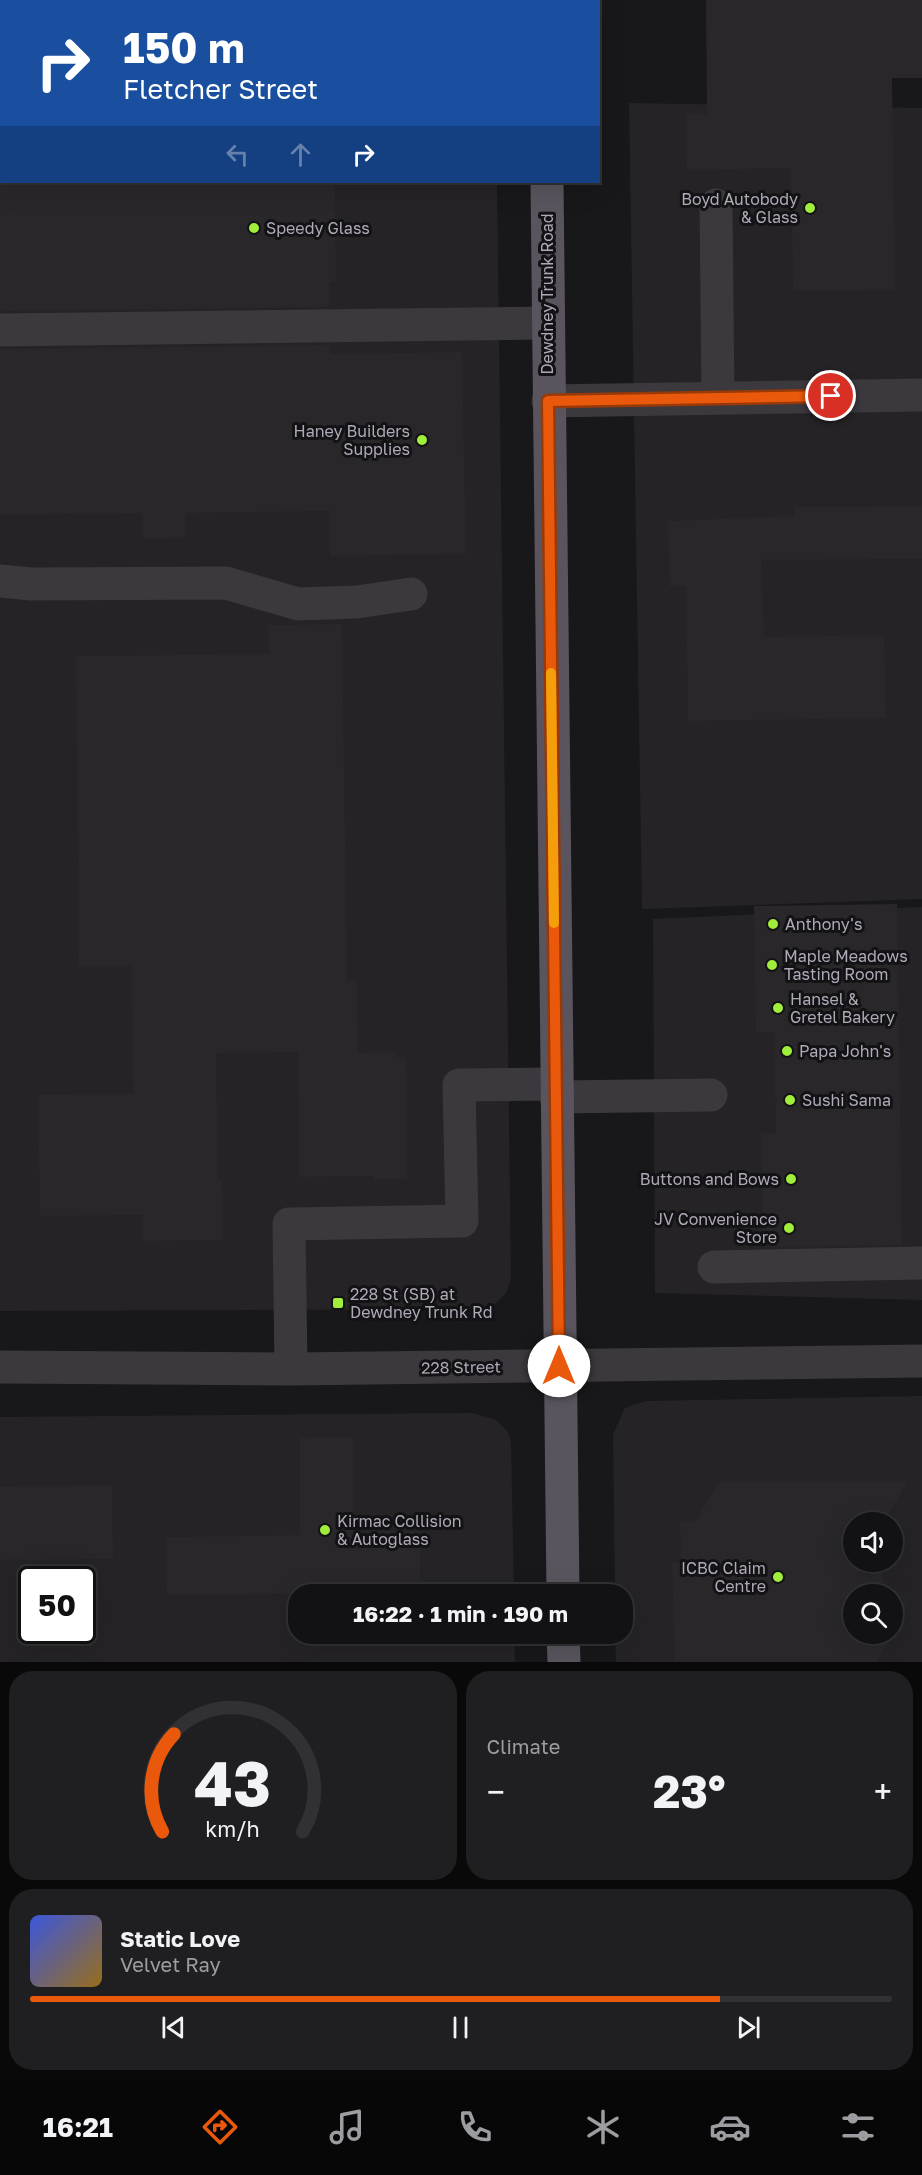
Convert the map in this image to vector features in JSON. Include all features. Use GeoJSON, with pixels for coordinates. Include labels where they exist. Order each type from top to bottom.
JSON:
{"type":"FeatureCollection","features":[{"type":"Feature","properties":{"kind":"main road","name":"Dewdney Trunk Road"},"geometry":{"type":"LineString","coordinates":[[547,183],[563,1584]]}},
{"type":"Feature","properties":{"kind":"main road"},"geometry":{"type":"LineString","coordinates":[[563,1644],[564,1662]]}},
{"type":"Feature","properties":{"kind":"street"},"geometry":{"type":"LineString","coordinates":[[716,205],[718,398]]}},
{"type":"Feature","properties":{"kind":"street"},"geometry":{"type":"LineString","coordinates":[[0,330],[547,323]]}},
{"type":"Feature","properties":{"kind":"street"},"geometry":{"type":"LineString","coordinates":[[548,401],[922,395]]}},
{"type":"Feature","properties":{"kind":"street"},"geometry":{"type":"LineString","coordinates":[[0,581],[31,584],[226,583],[298,604],[357,602],[411,594]]}},
{"type":"Feature","properties":{"kind":"street"},"geometry":{"type":"LineString","coordinates":[[291,1369],[289,1224],[462,1221],[459,1085],[711,1095]]}},
{"type":"Feature","properties":{"kind":"street"},"geometry":{"type":"LineString","coordinates":[[714,1267],[922,1263]]}},
{"type":"Feature","properties":{"kind":"street","name":"228 Street"},"geometry":{"type":"LineString","coordinates":[[0,1367],[291,1369],[922,1361]]}},
{"type":"Feature","properties":{"kind":"shaded area"},"geometry":{"type":"Polygon","coordinates":[[[629,103],[922,108],[922,899],[642,909],[629,103]]]}},
{"type":"Feature","properties":{"kind":"shaded area"},"geometry":{"type":"Polygon","coordinates":[[[0,183],[497,183],[511,1277],[507,1292],[495,1304],[474,1309],[0,1311],[0,183]]]}},
{"type":"Feature","properties":{"kind":"shaded area"},"geometry":{"type":"Polygon","coordinates":[[[922,907],[922,1300],[655,1293],[653,919],[922,907]]]}},
{"type":"Feature","properties":{"kind":"shaded area"},"geometry":{"type":"Polygon","coordinates":[[[922,1396],[922,1662],[616,1662],[615,1644],[633,1644],[633,1584],[615,1584],[613,1434],[625,1408],[645,1401],[922,1396]]]}},
{"type":"Feature","properties":{"kind":"shaded area"},"geometry":{"type":"Polygon","coordinates":[[[472,1413],[496,1420],[508,1432],[511,1441],[514,1584],[288,1584],[288,1644],[514,1644],[515,1662],[0,1662],[0,1417],[472,1413]]]}},
{"type":"Feature","properties":{"kind":"building"},"geometry":{"type":"Polygon","coordinates":[[[706,0],[922,0],[922,78],[892,78],[895,290],[793,291],[791,168],[687,170],[686,114],[707,114],[706,0]]]}},
{"type":"Feature","properties":{"kind":"building"},"geometry":{"type":"Polygon","coordinates":[[[0,183],[335,183],[336,282],[329,282],[329,307],[0,311],[0,183]]]}},
{"type":"Feature","properties":{"kind":"building"},"geometry":{"type":"Polygon","coordinates":[[[330,345],[330,354],[462,352],[466,554],[330,556],[329,511],[185,513],[185,538],[143,539],[143,513],[0,515],[0,349],[330,345]]]}},
{"type":"Feature","properties":{"kind":"building"},"geometry":{"type":"Polygon","coordinates":[[[922,506],[922,559],[761,560],[764,637],[884,635],[886,718],[688,721],[686,586],[670,586],[668,521],[794,516],[794,507],[922,506]]]}},
{"type":"Feature","properties":{"kind":"building"},"geometry":{"type":"Polygon","coordinates":[[[342,624],[347,981],[357,981],[358,1053],[395,1052],[395,1057],[406,1057],[407,1179],[374,1179],[374,1176],[299,1177],[298,1052],[216,1053],[218,1180],[222,1180],[223,1240],[143,1241],[143,1215],[40,1216],[38,1095],[133,1094],[132,966],[79,967],[76,656],[269,654],[268,625],[342,624]]]}},
{"type":"Feature","properties":{"kind":"building"},"geometry":{"type":"Polygon","coordinates":[[[897,904],[902,1245],[763,1247],[761,1133],[776,1133],[774,1032],[756,1032],[754,906],[897,904]]]}},
{"type":"Feature","properties":{"kind":"building"},"geometry":{"type":"Polygon","coordinates":[[[353,1437],[353,1532],[420,1531],[420,1584],[288,1584],[288,1594],[167,1595],[166,1537],[300,1535],[300,1438],[353,1437]]]}},
{"type":"Feature","properties":{"kind":"building","name":"ICBC Claim Centre"},"geometry":{"type":"Polygon","coordinates":[[[719,1482],[907,1482],[890,1512],[843,1512],[843,1572],[883,1572],[884,1584],[843,1584],[843,1644],[887,1644],[877,1662],[675,1662],[672,1563],[681,1562],[680,1521],[695,1522],[719,1482]]]}},
{"type":"Feature","properties":{"kind":"building"},"geometry":{"type":"Polygon","coordinates":[[[112,1485],[113,1559],[0,1560],[0,1487],[112,1485]]]}},
{"type":"Feature","properties":{"kind":"building"},"geometry":{"type":"Polygon","coordinates":[[[903,1601],[909,1603],[903,1614],[903,1601]]]}},
{"type":"Feature","properties":{"kind":"slow traffic"},"geometry":{"type":"LineString","coordinates":[[551,673],[554,923]]}},
{"type":"Feature","properties":{"kind":"place","name":"Boyd Autobody & Glass"},"geometry":{"type":"Point","coordinates":[810,208]}},
{"type":"Feature","properties":{"kind":"place","name":"Speedy Glass"},"geometry":{"type":"Point","coordinates":[254,228]}},
{"type":"Feature","properties":{"kind":"place","name":"Haney Builders Supplies"},"geometry":{"type":"Point","coordinates":[422,440]}},
{"type":"Feature","properties":{"kind":"place","name":"Anthony's"},"geometry":{"type":"Point","coordinates":[773,924]}},
{"type":"Feature","properties":{"kind":"place","name":"Maple Meadows Tasting Room"},"geometry":{"type":"Point","coordinates":[772,965]}},
{"type":"Feature","properties":{"kind":"place","name":"Hansel & Gretel Bakery"},"geometry":{"type":"Point","coordinates":[778,1008]}},
{"type":"Feature","properties":{"kind":"place","name":"Papa John's"},"geometry":{"type":"Point","coordinates":[787,1051]}},
{"type":"Feature","properties":{"kind":"place","name":"Sushi Sama"},"geometry":{"type":"Point","coordinates":[790,1100]}},
{"type":"Feature","properties":{"kind":"place","name":"Buttons and Bows"},"geometry":{"type":"Point","coordinates":[791,1179]}},
{"type":"Feature","properties":{"kind":"place","name":"JV Convenience Store"},"geometry":{"type":"Point","coordinates":[789,1228]}},
{"type":"Feature","properties":{"kind":"place","name":"228 St (SB) at Dewdney Trunk Rd"},"geometry":{"type":"Point","coordinates":[338,1303]}},
{"type":"Feature","properties":{"kind":"place","name":"Kirmac Collision & Autoglass"},"geometry":{"type":"Point","coordinates":[325,1530]}},
{"type":"Feature","properties":{"kind":"place","name":"ICBC Claim Centre"},"geometry":{"type":"Point","coordinates":[778,1577]}},
{"type":"Feature","properties":{"kind":"route"},"geometry":{"type":"LineString","coordinates":[[559,1366],[548,401],[831,396]]}}]}
